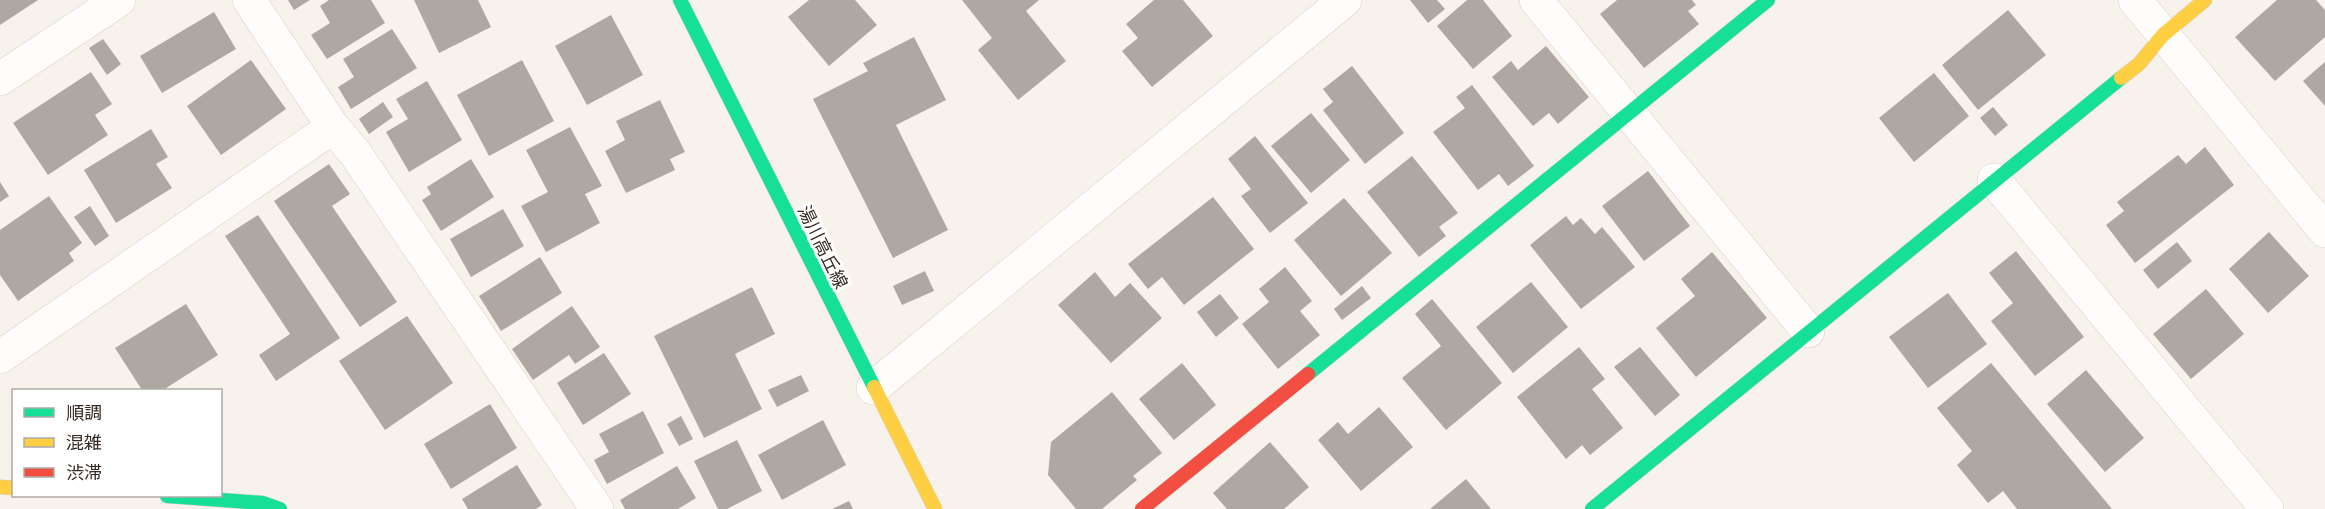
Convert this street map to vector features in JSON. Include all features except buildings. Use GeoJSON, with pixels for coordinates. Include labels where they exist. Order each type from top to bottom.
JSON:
{"type":"FeatureCollection","features":[{"type":"Feature","properties":{"kind":"street"},"geometry":{"type":"LineString","coordinates":[[0,79],[119,0]]}},
{"type":"Feature","properties":{"kind":"street"},"geometry":{"type":"LineString","coordinates":[[249,0],[333,127],[355,153],[597,509]]}},
{"type":"Feature","properties":{"kind":"street","name":"湯川高丘線"},"geometry":{"type":"LineString","coordinates":[[680,0],[935,509]]}},
{"type":"Feature","properties":{"kind":"street"},"geometry":{"type":"LineString","coordinates":[[873,388],[1345,0]]}},
{"type":"Feature","properties":{"kind":"street"},"geometry":{"type":"LineString","coordinates":[[1536,0],[1808,331]]}},
{"type":"Feature","properties":{"kind":"street"},"geometry":{"type":"LineString","coordinates":[[1142,509],[1768,0]]}},
{"type":"Feature","properties":{"kind":"street"},"geometry":{"type":"LineString","coordinates":[[2135,0],[2325,231]]}},
{"type":"Feature","properties":{"kind":"street"},"geometry":{"type":"LineString","coordinates":[[1592,509],[2139,64],[2163,35],[2205,0]]}},
{"type":"Feature","properties":{"kind":"street"},"geometry":{"type":"LineString","coordinates":[[0,357],[333,127]]}},
{"type":"Feature","properties":{"kind":"street"},"geometry":{"type":"LineString","coordinates":[[1994,180],[2267,509]]}},
{"type":"Feature","properties":{"kind":"street"},"geometry":{"type":"LineString","coordinates":[[190,497],[263,503],[280,509]]}},
{"type":"Feature","properties":{"kind":"traffic: fast"},"geometry":{"type":"LineString","coordinates":[[680,0],[874,387]]}},
{"type":"Feature","properties":{"kind":"traffic: fast"},"geometry":{"type":"LineString","coordinates":[[1308,374],[1768,0]]}},
{"type":"Feature","properties":{"kind":"traffic: fast"},"geometry":{"type":"LineString","coordinates":[[1592,509],[2121,78]]}},
{"type":"Feature","properties":{"kind":"traffic: fast"},"geometry":{"type":"LineString","coordinates":[[181,497],[263,503],[280,509]]}},
{"type":"Feature","properties":{"kind":"traffic: slow"},"geometry":{"type":"LineString","coordinates":[[2121,78],[2139,64],[2163,35],[2205,0]]}},
{"type":"Feature","properties":{"kind":"traffic: slow"},"geometry":{"type":"LineString","coordinates":[[874,387],[935,509]]}},
{"type":"Feature","properties":{"kind":"traffic: slow"},"geometry":{"type":"LineString","coordinates":[[0,487],[12,488]]}},
{"type":"Feature","properties":{"kind":"traffic: jam"},"geometry":{"type":"LineString","coordinates":[[1142,509],[1308,374]]}}]}
